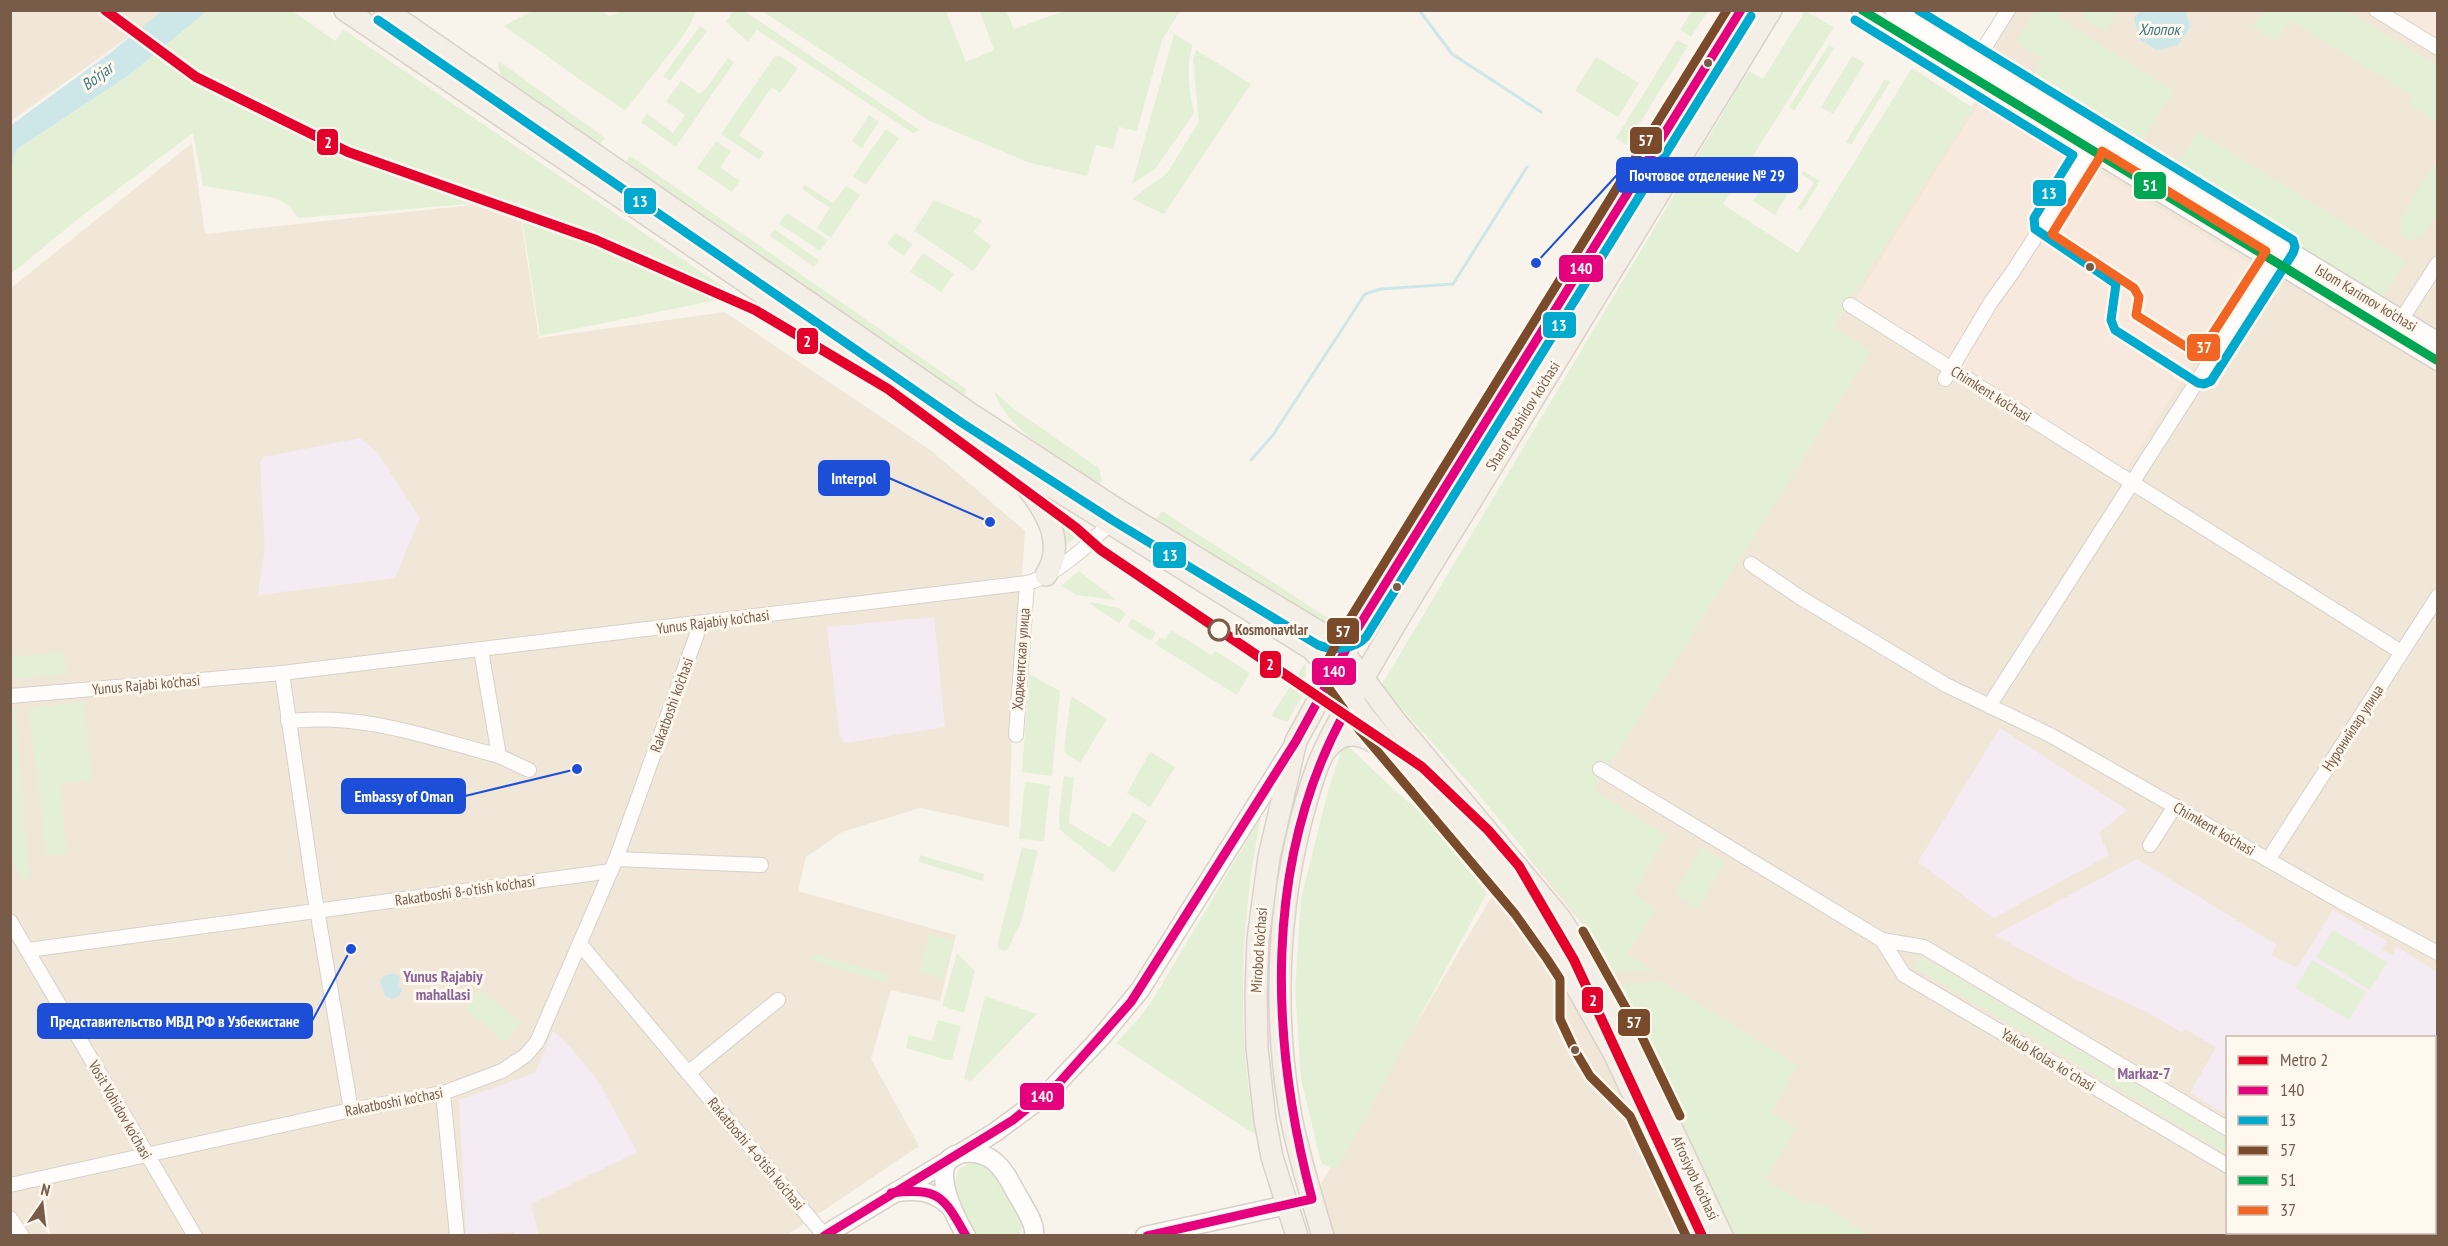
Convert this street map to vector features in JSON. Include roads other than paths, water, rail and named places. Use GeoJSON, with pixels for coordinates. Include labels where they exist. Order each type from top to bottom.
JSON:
{"type":"FeatureCollection","features":[{"type":"Feature","properties":{"kind":"main road","name":"Afrosiyob ko'chasi"},"geometry":{"type":"LineString","coordinates":[[345,10],[1001,455],[1114,516],[1318,642],[1344,653],[1372,650],[1381,646]]}},
{"type":"Feature","properties":{"kind":"main road","name":"Afrosiyob ko'chasi"},"geometry":{"type":"LineString","coordinates":[[385,10],[969,413],[1114,516]]}},
{"type":"Feature","properties":{"kind":"main road","name":"Sharof Rashidov ko'chasi"},"geometry":{"type":"LineString","coordinates":[[1351,700],[1381,646],[1771,10]]}},
{"type":"Feature","properties":{"kind":"main road","name":"Islom Karimov ko'chasi"},"geometry":{"type":"LineString","coordinates":[[1861,10],[2095,143],[2397,327],[2438,361]]}},
{"type":"Feature","properties":{"kind":"main road","name":"Islom Karimov ko'chasi"},"geometry":{"type":"LineString","coordinates":[[1894,10],[1976,61],[2095,143]]}},
{"type":"Feature","properties":{"kind":"main road","name":"Sharof Rashidov ko'chasi"},"geometry":{"type":"LineString","coordinates":[[1333,673],[1356,631],[1741,11]]}},
{"type":"Feature","properties":{"kind":"main road","name":"Islom Karimov ko'chasi"},"geometry":{"type":"LineString","coordinates":[[2397,327],[2438,342]]}},
{"type":"Feature","properties":{"kind":"main road"},"geometry":{"type":"LineString","coordinates":[[1001,455],[1034,497],[1053,531],[1056,552],[1037,579]]}},
{"type":"Feature","properties":{"kind":"main road"},"geometry":{"type":"LineString","coordinates":[[1318,642],[1356,631]]}},
{"type":"Feature","properties":{"kind":"main road","name":"Afrosiyob ko'chasi"},"geometry":{"type":"LineString","coordinates":[[1318,642],[1333,673],[1351,700],[1524,907],[1557,951],[1614,1053],[1699,1236]]}},
{"type":"Feature","properties":{"kind":"main road","name":"Afrosiyob ko'chasi"},"geometry":{"type":"LineString","coordinates":[[1344,653],[1396,722],[1536,887],[1575,941],[1630,1041],[1722,1236]]}},
{"type":"Feature","properties":{"kind":"main road"},"geometry":{"type":"LineString","coordinates":[[1333,673],[1363,679]]}},
{"type":"Feature","properties":{"kind":"main road","name":"Mirobod ko'chasi"},"geometry":{"type":"LineString","coordinates":[[1297,1236],[1272,1157],[1265,1120],[1257,1047],[1258,939],[1269,857],[1296,741],[1333,673]]}},
{"type":"Feature","properties":{"kind":"main road","name":"Mirobod ko'chasi"},"geometry":{"type":"LineString","coordinates":[[1323,1236],[1299,1152],[1288,1099],[1281,1048],[1282,936],[1293,861],[1305,807],[1322,756],[1351,700]]}},
{"type":"Feature","properties":{"kind":"main road"},"geometry":{"type":"LineString","coordinates":[[1322,756],[1336,739],[1356,734],[1372,740],[1402,762]]}},
{"type":"Feature","properties":{"kind":"main road"},"geometry":{"type":"LineString","coordinates":[[823,1235],[1013,1120],[1047,1094],[1122,1013],[1147,978],[1296,741]]}},
{"type":"Feature","properties":{"kind":"main road"},"geometry":{"type":"LineString","coordinates":[[966,1236],[951,1207],[945,1189],[944,1176],[949,1162],[957,1154],[971,1152],[982,1154],[998,1164],[1026,1211],[1036,1234]]}},
{"type":"Feature","properties":{"kind":"main road"},"geometry":{"type":"LineString","coordinates":[[891,1193],[923,1190],[935,1195],[951,1207]]}},
{"type":"Feature","properties":{"kind":"main road"},"geometry":{"type":"LineString","coordinates":[[1145,1236],[1312,1199]]}},
{"type":"Feature","properties":{"kind":"street"},"geometry":{"type":"LineString","coordinates":[[1976,61],[2008,10]]}},
{"type":"Feature","properties":{"kind":"street"},"geometry":{"type":"LineString","coordinates":[[2376,10],[2438,48]]}},
{"type":"Feature","properties":{"kind":"street"},"geometry":{"type":"LineString","coordinates":[[1948,374],[1991,302],[2024,256],[2095,143]]}},
{"type":"Feature","properties":{"kind":"street"},"geometry":{"type":"LineString","coordinates":[[1989,706],[2278,255]]}},
{"type":"Feature","properties":{"kind":"street"},"geometry":{"type":"LineString","coordinates":[[2397,327],[2438,263]]}},
{"type":"Feature","properties":{"kind":"street","name":"Chimkent ko'chasi"},"geometry":{"type":"LineString","coordinates":[[1850,305],[1948,374],[2132,482],[2402,652]]}},
{"type":"Feature","properties":{"kind":"street","name":"Yunus Rajabiy ko'chasi"},"geometry":{"type":"LineString","coordinates":[[282,673],[697,624],[1037,579],[1094,540],[1114,516]]}},
{"type":"Feature","properties":{"kind":"street","name":"Chimkent ko'chasi"},"geometry":{"type":"LineString","coordinates":[[1751,564],[1801,598],[1946,685],[2052,736],[2268,860],[2438,953]]}},
{"type":"Feature","properties":{"kind":"street","name":"Ходжентская улица"},"geometry":{"type":"LineString","coordinates":[[1016,735],[1037,579]]}},
{"type":"Feature","properties":{"kind":"street","name":"Нуронийлар улица"},"geometry":{"type":"LineString","coordinates":[[2268,860],[2438,596]]}},
{"type":"Feature","properties":{"kind":"street","name":"Rakatboshi ko'chasi"},"geometry":{"type":"LineString","coordinates":[[10,1185],[351,1110],[443,1093],[502,1071],[532,1049],[614,865],[697,634],[697,624]]}},
{"type":"Feature","properties":{"kind":"street"},"geometry":{"type":"LineString","coordinates":[[481,650],[499,756]]}},
{"type":"Feature","properties":{"kind":"street"},"geometry":{"type":"LineString","coordinates":[[282,673],[351,1110]]}},
{"type":"Feature","properties":{"kind":"street","name":"Yunus Rajabi ko'chasi"},"geometry":{"type":"LineString","coordinates":[[10,696],[282,673]]}},
{"type":"Feature","properties":{"kind":"street"},"geometry":{"type":"LineString","coordinates":[[288,721],[314,718],[376,723],[499,756],[529,770]]}},
{"type":"Feature","properties":{"kind":"street","name":"Yakub Kolas koʻchasi"},"geometry":{"type":"LineString","coordinates":[[1600,769],[1882,940],[1924,947],[2226,1127]]}},
{"type":"Feature","properties":{"kind":"street"},"geometry":{"type":"LineString","coordinates":[[2150,845],[2175,806]]}},
{"type":"Feature","properties":{"kind":"street","name":"Rakatboshi 8-o'tish ko'chasi"},"geometry":{"type":"LineString","coordinates":[[28,950],[318,910],[614,865],[761,865]]}},
{"type":"Feature","properties":{"kind":"street","name":"Vosit Vohidov ko'chasi"},"geometry":{"type":"LineString","coordinates":[[10,921],[195,1236]]}},
{"type":"Feature","properties":{"kind":"street","name":"Yakub Kolas koʻchasi"},"geometry":{"type":"LineString","coordinates":[[1882,940],[1904,975],[2226,1165]]}},
{"type":"Feature","properties":{"kind":"street","name":"Rakatboshi 4-o'tish ko'chasi"},"geometry":{"type":"LineString","coordinates":[[580,944],[823,1235]]}},
{"type":"Feature","properties":{"kind":"street"},"geometry":{"type":"LineString","coordinates":[[688,1073],[778,1000]]}},
{"type":"Feature","properties":{"kind":"street"},"geometry":{"type":"LineString","coordinates":[[443,1093],[457,1236]]}},
{"type":"Feature","properties":{"kind":"street"},"geometry":{"type":"LineString","coordinates":[[10,1218],[22,1236]]}},
{"type":"Feature","properties":{"kind":"water","name":"Bo‘rjar"},"geometry":{"type":"Polygon","coordinates":[[[162,11],[207,11],[128,76],[16,150],[11,170],[11,125],[110,53],[162,11]]]}},
{"type":"Feature","properties":{"kind":"water","name":"Хлопок"},"geometry":{"type":"Polygon","coordinates":[[[2139,11],[2186,11],[2190,27],[2178,45],[2157,50],[2139,39],[2134,18],[2139,11]]]}},
{"type":"Feature","properties":{"kind":"water"},"geometry":{"type":"Polygon","coordinates":[[[394,973],[400,976],[399,985],[402,990],[399,996],[393,999],[385,996],[380,981],[383,976],[394,973]]]}},
{"type":"Feature","properties":{"kind":"waterway"},"geometry":{"type":"LineString","coordinates":[[1419,10],[1452,54],[1541,112]]}},
{"type":"Feature","properties":{"kind":"waterway"},"geometry":{"type":"LineString","coordinates":[[1251,460],[1273,435],[1365,294],[1381,289],[1453,284],[1527,167]]}},
{"type":"Feature","properties":{"kind":"metro line","name":"2"},"geometry":{"type":"LineString","coordinates":[[105,10],[196,77],[348,152],[596,240],[755,310],[888,389],[1075,527],[1101,550],[1422,767],[1488,830],[1519,866],[1574,960],[1702,1236]]}},
{"type":"Feature","properties":{"kind":"place","name":"Почтовое отделение № 29"},"geometry":{"type":"Point","coordinates":[1536,263]}},
{"type":"Feature","properties":{"kind":"place","name":"Interpol"},"geometry":{"type":"Point","coordinates":[990,522]}},
{"type":"Feature","properties":{"kind":"place","name":"Kosmonavtlar"},"geometry":{"type":"Point","coordinates":[1219,630]}},
{"type":"Feature","properties":{"kind":"place","name":"Embassy of Oman"},"geometry":{"type":"Point","coordinates":[577,769]}},
{"type":"Feature","properties":{"kind":"place","name":"Представительство МВД РФ в Узбекистане"},"geometry":{"type":"Point","coordinates":[351,949]}},
{"type":"Feature","properties":{"kind":"district","name":"Yunus Rajabiy mahallasi"},"geometry":{"type":"Point","coordinates":[443,985]}},
{"type":"Feature","properties":{"kind":"district","name":"Markaz-7"},"geometry":{"type":"Point","coordinates":[2144,1073]}}]}
